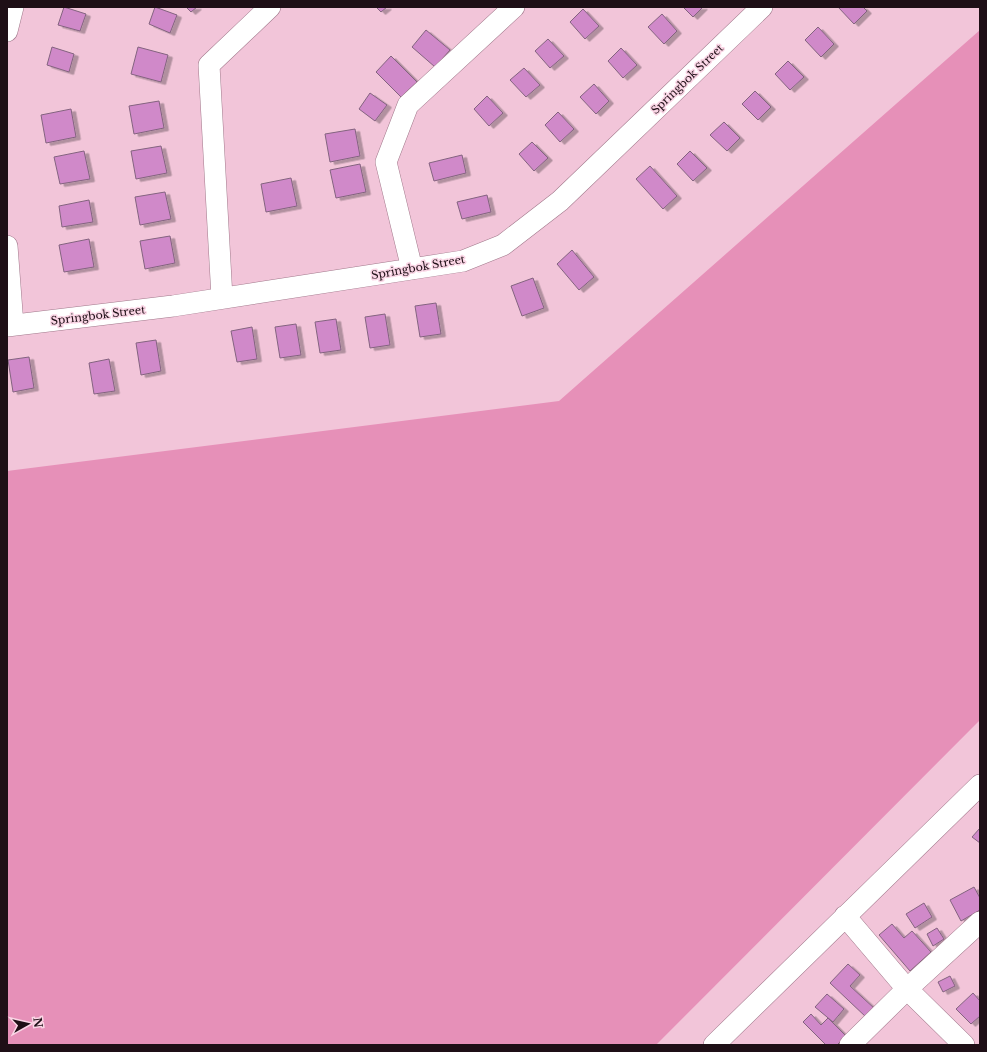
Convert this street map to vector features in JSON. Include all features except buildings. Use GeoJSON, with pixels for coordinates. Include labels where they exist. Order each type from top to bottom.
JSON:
{"type":"FeatureCollection","features":[{"type":"Feature","properties":{"kind":"street"},"geometry":{"type":"LineString","coordinates":[[7,31],[13,7]]}},
{"type":"Feature","properties":{"kind":"street"},"geometry":{"type":"LineString","coordinates":[[222,298],[209,64],[270,7]]}},
{"type":"Feature","properties":{"kind":"street"},"geometry":{"type":"LineString","coordinates":[[412,268],[386,162],[408,105],[514,7]]}},
{"type":"Feature","properties":{"kind":"street","name":"Springbok Street"},"geometry":{"type":"LineString","coordinates":[[10,325],[173,306],[463,261],[503,245],[560,201],[762,7]]}},
{"type":"Feature","properties":{"kind":"street"},"geometry":{"type":"LineString","coordinates":[[7,246],[10,325]]}},
{"type":"Feature","properties":{"kind":"street"},"geometry":{"type":"LineString","coordinates":[[714,1045],[980,785]]}},
{"type":"Feature","properties":{"kind":"street"},"geometry":{"type":"LineString","coordinates":[[845,916],[907,989],[964,1045]]}},
{"type":"Feature","properties":{"kind":"street"},"geometry":{"type":"LineString","coordinates":[[850,1045],[907,989],[980,922]]}},
{"type":"Feature","properties":{"kind":"shaded area"},"geometry":{"type":"Polygon","coordinates":[[[980,30],[980,720],[656,1045],[7,1045],[7,471],[559,401],[980,30]]]}}]}
